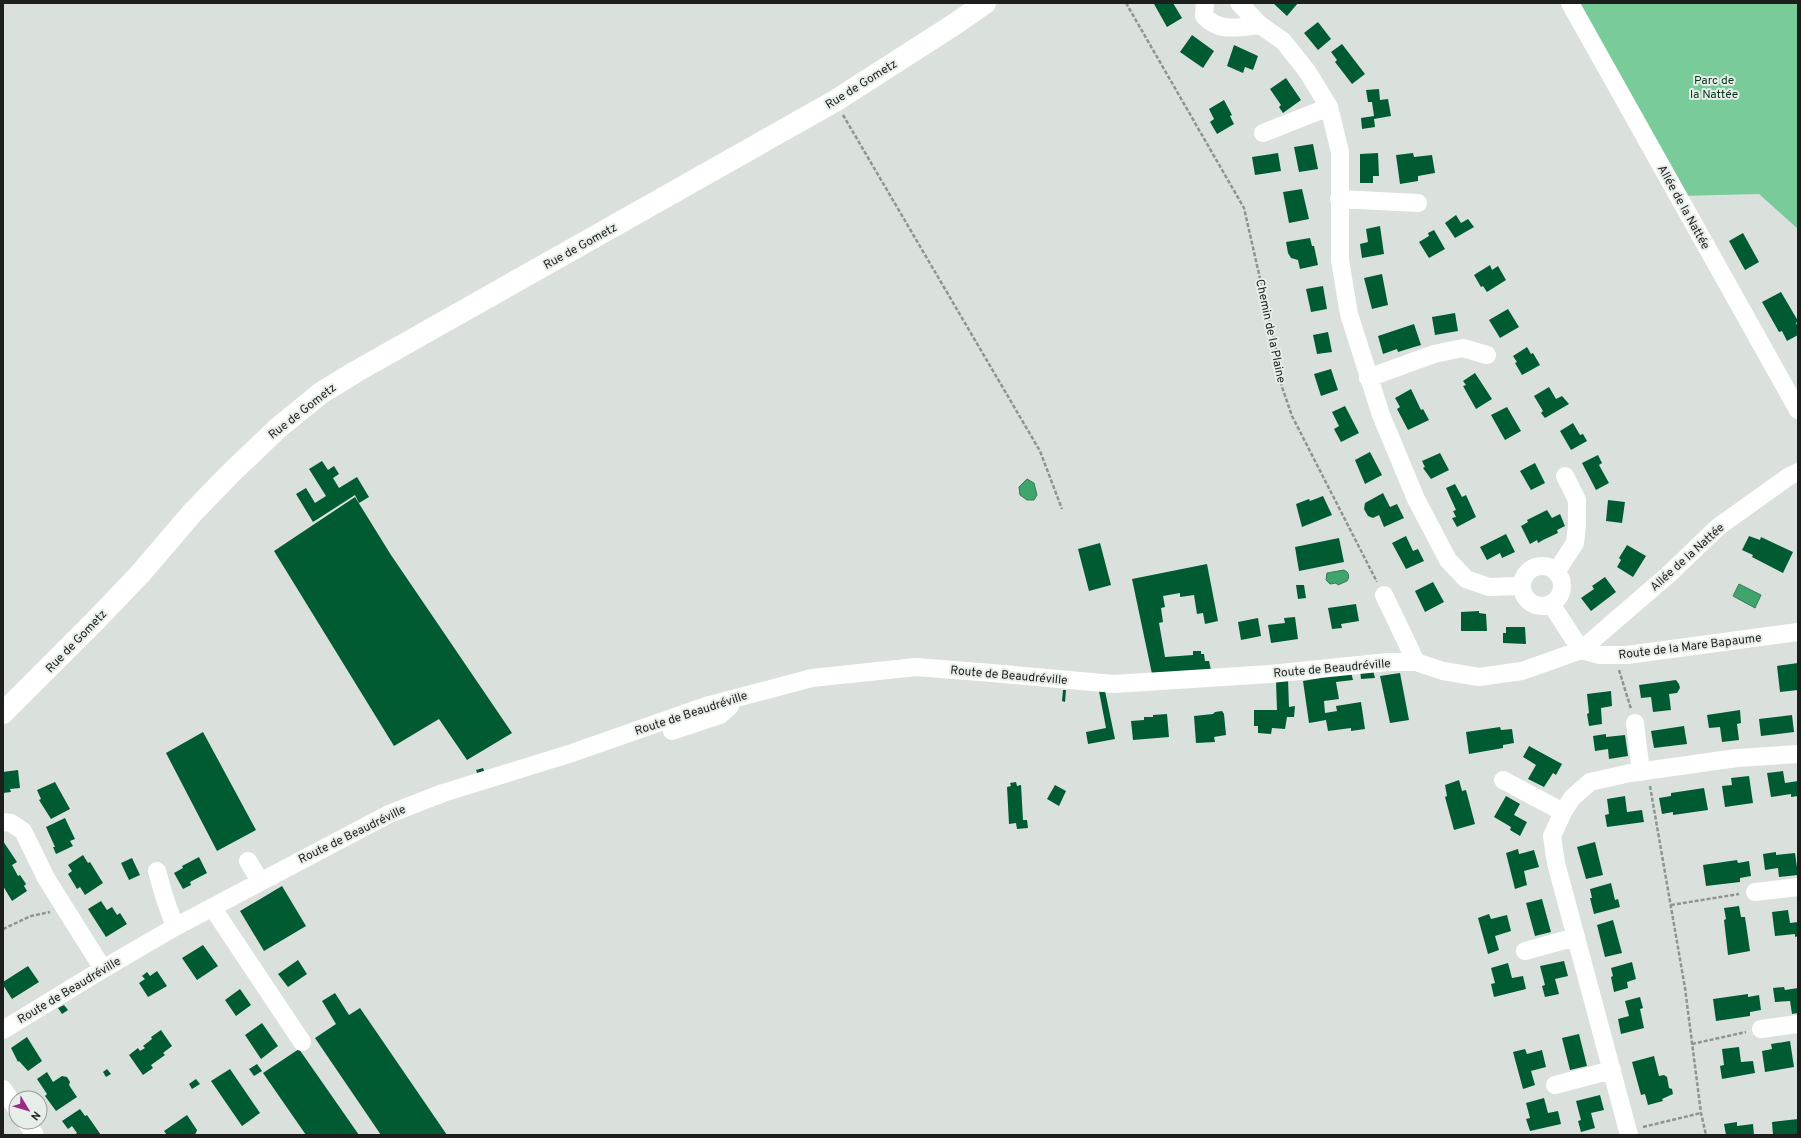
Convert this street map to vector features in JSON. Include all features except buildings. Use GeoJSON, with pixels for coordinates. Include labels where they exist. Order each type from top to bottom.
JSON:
{"type":"FeatureCollection","features":[{"type":"Feature","properties":{"kind":"main road","name":"Rue de Gometz"},"geometry":{"type":"LineString","coordinates":[[3,692],[85,610],[193,512],[278,428],[321,394],[357,371],[835,101],[985,3]]}},
{"type":"Feature","properties":{"kind":"main road","name":"Rue de Gometz"},"geometry":{"type":"LineString","coordinates":[[3,713],[140,574],[193,512]]}},
{"type":"Feature","properties":{"kind":"street"},"geometry":{"type":"LineString","coordinates":[[1205,3],[1204,16],[1212,24],[1224,28],[1260,25]]}},
{"type":"Feature","properties":{"kind":"street"},"geometry":{"type":"LineString","coordinates":[[1239,3],[1260,25],[1283,41],[1307,71],[1328,107],[1340,152],[1340,260],[1349,314],[1368,378],[1381,415],[1416,499],[1448,560],[1466,578],[1489,587],[1521,586]]}},
{"type":"Feature","properties":{"kind":"street","name":"Allée de la Nattée"},"geometry":{"type":"LineString","coordinates":[[1570,3],[1798,410]]}},
{"type":"Feature","properties":{"kind":"street"},"geometry":{"type":"LineString","coordinates":[[1263,132],[1328,107]]}},
{"type":"Feature","properties":{"kind":"street"},"geometry":{"type":"LineString","coordinates":[[1339,199],[1418,204]]}},
{"type":"Feature","properties":{"kind":"street"},"geometry":{"type":"LineString","coordinates":[[1368,378],[1434,354],[1462,348],[1487,355]]}},
{"type":"Feature","properties":{"kind":"street","name":"Allée de la Nattée"},"geometry":{"type":"LineString","coordinates":[[1581,650],[1668,575],[1718,527],[1788,477],[1798,472]]}},
{"type":"Feature","properties":{"kind":"street"},"geometry":{"type":"LineString","coordinates":[[1556,572],[1575,543],[1577,525],[1577,500],[1565,476]]}},
{"type":"Feature","properties":{"kind":"street"},"geometry":{"type":"LineString","coordinates":[[1537,566],[1544,566],[1556,572],[1562,583],[1562,589],[1556,600],[1551,604],[1538,606],[1531,604],[1522,593],[1521,586],[1526,573],[1537,566]]}},
{"type":"Feature","properties":{"kind":"street"},"geometry":{"type":"LineString","coordinates":[[1384,595],[1416,662]]}},
{"type":"Feature","properties":{"kind":"street"},"geometry":{"type":"LineString","coordinates":[[1551,604],[1581,650]]}},
{"type":"Feature","properties":{"kind":"street","name":"Route de la Mare Bapaume"},"geometry":{"type":"LineString","coordinates":[[1581,650],[1600,655],[1627,655],[1798,632]]}},
{"type":"Feature","properties":{"kind":"street","name":"Route de Beaudréville"},"geometry":{"type":"LineString","coordinates":[[3,1030],[175,927],[390,814],[443,793],[572,753],[706,706],[812,678],[916,667],[992,672],[1114,684],[1270,674],[1388,662],[1416,662],[1443,671],[1468,676],[1493,676],[1522,671],[1581,650]]}},
{"type":"Feature","properties":{"kind":"street"},"geometry":{"type":"LineString","coordinates":[[1636,723],[1644,772]]}},
{"type":"Feature","properties":{"kind":"street"},"geometry":{"type":"LineString","coordinates":[[1629,1133],[1556,863],[1552,836],[1563,812],[1572,798],[1590,782],[1737,758],[1798,754]]}},
{"type":"Feature","properties":{"kind":"street"},"geometry":{"type":"LineString","coordinates":[[1503,780],[1563,812]]}},
{"type":"Feature","properties":{"kind":"street"},"geometry":{"type":"LineString","coordinates":[[3,822],[11,823],[23,831],[46,878],[103,969]]}},
{"type":"Feature","properties":{"kind":"street"},"geometry":{"type":"LineString","coordinates":[[248,861],[260,881]]}},
{"type":"Feature","properties":{"kind":"street"},"geometry":{"type":"LineString","coordinates":[[157,871],[175,927]]}},
{"type":"Feature","properties":{"kind":"street"},"geometry":{"type":"LineString","coordinates":[[1755,892],[1798,887]]}},
{"type":"Feature","properties":{"kind":"street"},"geometry":{"type":"LineString","coordinates":[[212,907],[302,1042]]}},
{"type":"Feature","properties":{"kind":"street"},"geometry":{"type":"LineString","coordinates":[[1524,951],[1576,937]]}},
{"type":"Feature","properties":{"kind":"street"},"geometry":{"type":"LineString","coordinates":[[1761,1029],[1798,1024]]}},
{"type":"Feature","properties":{"kind":"street"},"geometry":{"type":"LineString","coordinates":[[1555,1085],[1612,1070]]}},
{"type":"Feature","properties":{"kind":"path","name":"Chemin de la Plaine"},"geometry":{"type":"LineString","coordinates":[[1126,3],[1244,208],[1276,349],[1281,384],[1292,416],[1384,595]]}},
{"type":"Feature","properties":{"kind":"path"},"geometry":{"type":"LineString","coordinates":[[835,101],[1040,452],[1062,509]]}},
{"type":"Feature","properties":{"kind":"path"},"geometry":{"type":"LineString","coordinates":[[1627,655],[1624,662],[1618,665],[1636,723]]}},
{"type":"Feature","properties":{"kind":"path"},"geometry":{"type":"LineString","coordinates":[[1644,772],[1671,905],[1685,988],[1701,1113],[1706,1135]]}},
{"type":"Feature","properties":{"kind":"path"},"geometry":{"type":"LineString","coordinates":[[1671,905],[1755,892]]}},
{"type":"Feature","properties":{"kind":"path"},"geometry":{"type":"LineString","coordinates":[[3,929],[31,916],[63,907]]}},
{"type":"Feature","properties":{"kind":"path"},"geometry":{"type":"LineString","coordinates":[[1692,1044],[1761,1029]]}},
{"type":"Feature","properties":{"kind":"path"},"geometry":{"type":"LineString","coordinates":[[1629,1133],[1701,1113]]}},
{"type":"Feature","properties":{"kind":"green space","name":"Parc de la Nattée"},"geometry":{"type":"Polygon","coordinates":[[[1570,3],[1798,3],[1798,229],[1759,194],[1677,196],[1570,3]]]}},
{"type":"Feature","properties":{"kind":"shaded area"},"geometry":{"type":"Polygon","coordinates":[[[1027,479],[1034,483],[1037,495],[1034,500],[1027,500],[1020,495],[1019,487],[1027,479]]]}},
{"type":"Feature","properties":{"kind":"shaded area"},"geometry":{"type":"Polygon","coordinates":[[[1344,570],[1348,575],[1347,581],[1338,585],[1336,583],[1330,584],[1326,580],[1327,573],[1344,570]]]}},
{"type":"Feature","properties":{"kind":"shaded area"},"geometry":{"type":"Polygon","coordinates":[[[1739,584],[1761,595],[1755,608],[1733,596],[1739,584]]]}}]}
